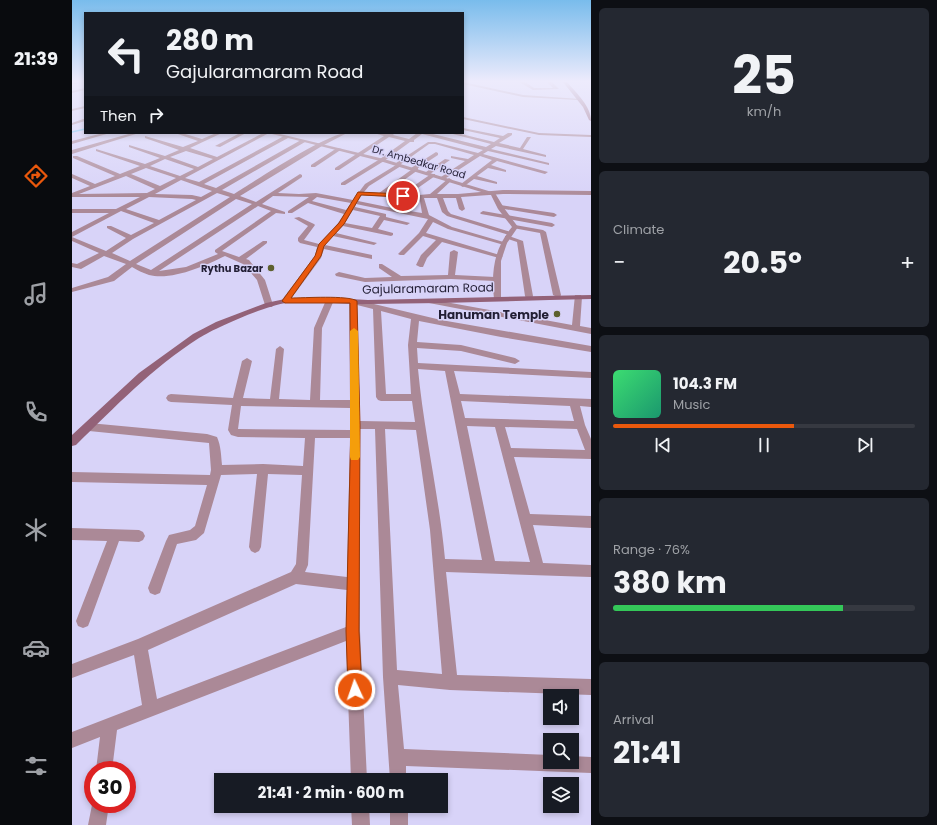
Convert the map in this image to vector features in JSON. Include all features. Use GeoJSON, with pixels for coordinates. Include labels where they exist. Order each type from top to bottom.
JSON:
{"type":"FeatureCollection","features":[{"type":"Feature","properties":{"kind":"main road"},"geometry":{"type":"LineString","coordinates":[[497,298],[557,295],[591,296]]}},
{"type":"Feature","properties":{"kind":"main road","name":"Gajularamaram Road"},"geometry":{"type":"LineString","coordinates":[[72,442],[142,375],[196,336],[219,324],[269,305],[285,301],[330,300],[368,302],[497,298],[578,298],[591,296]]}},
{"type":"Feature","properties":{"kind":"street"},"geometry":{"type":"LineString","coordinates":[[72,124],[83,120]]}},
{"type":"Feature","properties":{"kind":"street"},"geometry":{"type":"LineString","coordinates":[[475,120],[539,134],[591,136]]}},
{"type":"Feature","properties":{"kind":"street"},"geometry":{"type":"LineString","coordinates":[[464,123],[535,139],[539,134]]}},
{"type":"Feature","properties":{"kind":"street"},"geometry":{"type":"LineString","coordinates":[[464,129],[505,138]]}},
{"type":"Feature","properties":{"kind":"street"},"geometry":{"type":"LineString","coordinates":[[72,143],[105,134]]}},
{"type":"Feature","properties":{"kind":"street"},"geometry":{"type":"LineString","coordinates":[[111,134],[120,138]]}},
{"type":"Feature","properties":{"kind":"street"},"geometry":{"type":"LineString","coordinates":[[74,154],[134,134]]}},
{"type":"Feature","properties":{"kind":"street"},"geometry":{"type":"LineString","coordinates":[[180,134],[203,141]]}},
{"type":"Feature","properties":{"kind":"street"},"geometry":{"type":"LineString","coordinates":[[188,137],[193,134]]}},
{"type":"Feature","properties":{"kind":"street"},"geometry":{"type":"LineString","coordinates":[[72,196],[186,149],[218,134]]}},
{"type":"Feature","properties":{"kind":"street"},"geometry":{"type":"LineString","coordinates":[[218,146],[242,134]]}},
{"type":"Feature","properties":{"kind":"street"},"geometry":{"type":"LineString","coordinates":[[198,185],[268,134]]}},
{"type":"Feature","properties":{"kind":"street","name":"Dr. Ambedkar Road"},"geometry":{"type":"LineString","coordinates":[[273,134],[382,160],[493,194]]}},
{"type":"Feature","properties":{"kind":"street"},"geometry":{"type":"LineString","coordinates":[[72,290],[111,279],[130,264],[236,197],[320,145],[343,134]]}},
{"type":"Feature","properties":{"kind":"street"},"geometry":{"type":"LineString","coordinates":[[337,169],[391,134],[425,144],[435,143],[545,172]]}},
{"type":"Feature","properties":{"kind":"street"},"geometry":{"type":"LineString","coordinates":[[343,184],[382,160],[418,134]]}},
{"type":"Feature","properties":{"kind":"street"},"geometry":{"type":"LineString","coordinates":[[427,134],[547,164]]}},
{"type":"Feature","properties":{"kind":"street"},"geometry":{"type":"LineString","coordinates":[[455,134],[544,156]]}},
{"type":"Feature","properties":{"kind":"street"},"geometry":{"type":"LineString","coordinates":[[435,196],[446,179],[469,161],[488,150],[510,134]]}},
{"type":"Feature","properties":{"kind":"street"},"geometry":{"type":"LineString","coordinates":[[147,137],[182,149],[219,158]]}},
{"type":"Feature","properties":{"kind":"street"},"geometry":{"type":"LineString","coordinates":[[72,235],[219,158],[240,154],[286,137]]}},
{"type":"Feature","properties":{"kind":"street"},"geometry":{"type":"LineString","coordinates":[[522,148],[529,138]]}},
{"type":"Feature","properties":{"kind":"street"},"geometry":{"type":"LineString","coordinates":[[72,265],[78,267],[105,254],[303,141]]}},
{"type":"Feature","properties":{"kind":"street"},"geometry":{"type":"LineString","coordinates":[[285,301],[318,256],[321,246],[341,224],[360,193],[367,185],[398,165],[425,144]]}},
{"type":"Feature","properties":{"kind":"street"},"geometry":{"type":"LineString","coordinates":[[131,146],[163,158],[168,157],[200,169]]}},
{"type":"Feature","properties":{"kind":"street"},"geometry":{"type":"LineString","coordinates":[[98,150],[180,179],[283,212]]}},
{"type":"Feature","properties":{"kind":"street"},"geometry":{"type":"LineString","coordinates":[[313,166],[339,150]]}},
{"type":"Feature","properties":{"kind":"street"},"geometry":{"type":"LineString","coordinates":[[74,154],[120,176]]}},
{"type":"Feature","properties":{"kind":"street"},"geometry":{"type":"LineString","coordinates":[[240,154],[267,162]]}},
{"type":"Feature","properties":{"kind":"street"},"geometry":{"type":"LineString","coordinates":[[381,194],[436,154]]}},
{"type":"Feature","properties":{"kind":"street"},"geometry":{"type":"LineString","coordinates":[[453,157],[469,161]]}},
{"type":"Feature","properties":{"kind":"street"},"geometry":{"type":"LineString","coordinates":[[463,185],[496,159]]}},
{"type":"Feature","properties":{"kind":"street"},"geometry":{"type":"LineString","coordinates":[[394,209],[403,196],[447,160]]}},
{"type":"Feature","properties":{"kind":"street"},"geometry":{"type":"LineString","coordinates":[[487,166],[504,171]]}},
{"type":"Feature","properties":{"kind":"street"},"geometry":{"type":"LineString","coordinates":[[126,174],[161,189]]}},
{"type":"Feature","properties":{"kind":"street"},"geometry":{"type":"LineString","coordinates":[[72,176],[95,186]]}},
{"type":"Feature","properties":{"kind":"street"},"geometry":{"type":"LineString","coordinates":[[151,272],[300,176]]}},
{"type":"Feature","properties":{"kind":"street"},"geometry":{"type":"LineString","coordinates":[[472,177],[495,183]]}},
{"type":"Feature","properties":{"kind":"street"},"geometry":{"type":"LineString","coordinates":[[493,194],[503,192],[591,193]]}},
{"type":"Feature","properties":{"kind":"street"},"geometry":{"type":"LineString","coordinates":[[360,193],[403,196]]}},
{"type":"Feature","properties":{"kind":"street"},"geometry":{"type":"LineString","coordinates":[[271,194],[299,196],[316,195],[351,208],[384,215],[374,230]]}},
{"type":"Feature","properties":{"kind":"street"},"geometry":{"type":"LineString","coordinates":[[493,194],[507,217],[509,235],[497,259],[495,279],[497,298]]}},
{"type":"Feature","properties":{"kind":"street"},"geometry":{"type":"LineString","coordinates":[[402,254],[422,234],[429,217],[421,196],[493,194],[591,196]]}},
{"type":"Feature","properties":{"kind":"street"},"geometry":{"type":"LineString","coordinates":[[269,305],[261,280],[246,262],[217,251],[283,212],[316,195]]}},
{"type":"Feature","properties":{"kind":"street"},"geometry":{"type":"LineString","coordinates":[[72,196],[192,197],[201,199]]}},
{"type":"Feature","properties":{"kind":"street"},"geometry":{"type":"LineString","coordinates":[[435,196],[445,212],[449,215],[509,235],[520,241],[529,296]]}},
{"type":"Feature","properties":{"kind":"street"},"geometry":{"type":"LineString","coordinates":[[458,196],[462,209]]}},
{"type":"Feature","properties":{"kind":"street"},"geometry":{"type":"LineString","coordinates":[[306,201],[326,207],[394,209],[429,217],[450,228],[509,235],[543,232],[557,295]]}},
{"type":"Feature","properties":{"kind":"street"},"geometry":{"type":"LineString","coordinates":[[500,207],[554,215]]}},
{"type":"Feature","properties":{"kind":"street"},"geometry":{"type":"LineString","coordinates":[[72,211],[119,210],[159,222]]}},
{"type":"Feature","properties":{"kind":"street"},"geometry":{"type":"LineString","coordinates":[[483,213],[552,225]]}},
{"type":"Feature","properties":{"kind":"street"},"geometry":{"type":"LineString","coordinates":[[297,218],[312,225],[301,238],[302,242],[369,256]]}},
{"type":"Feature","properties":{"kind":"street"},"geometry":{"type":"LineString","coordinates":[[381,218],[407,223]]}},
{"type":"Feature","properties":{"kind":"street"},"geometry":{"type":"LineString","coordinates":[[341,224],[391,234]]}},
{"type":"Feature","properties":{"kind":"street"},"geometry":{"type":"LineString","coordinates":[[109,227],[131,238]]}},
{"type":"Feature","properties":{"kind":"street"},"geometry":{"type":"LineString","coordinates":[[332,234],[374,243]]}},
{"type":"Feature","properties":{"kind":"street"},"geometry":{"type":"LineString","coordinates":[[422,234],[499,256]]}},
{"type":"Feature","properties":{"kind":"street"},"geometry":{"type":"LineString","coordinates":[[344,251],[352,238]]}},
{"type":"Feature","properties":{"kind":"street"},"geometry":{"type":"LineString","coordinates":[[72,239],[151,272],[162,273],[183,270],[224,254]]}},
{"type":"Feature","properties":{"kind":"street"},"geometry":{"type":"LineString","coordinates":[[420,265],[424,257],[441,239]]}},
{"type":"Feature","properties":{"kind":"street"},"geometry":{"type":"LineString","coordinates":[[240,260],[264,242]]}},
{"type":"Feature","properties":{"kind":"street"},"geometry":{"type":"LineString","coordinates":[[452,277],[454,252]]}},
{"type":"Feature","properties":{"kind":"street"},"geometry":{"type":"LineString","coordinates":[[382,266],[400,279]]}},
{"type":"Feature","properties":{"kind":"street"},"geometry":{"type":"LineString","coordinates":[[339,274],[365,280],[452,277],[495,279]]}},
{"type":"Feature","properties":{"kind":"street"},"geometry":{"type":"LineString","coordinates":[[576,328],[578,298]]}},
{"type":"Feature","properties":{"kind":"street"},"geometry":{"type":"LineString","coordinates":[[315,403],[318,328],[330,300]]}},
{"type":"Feature","properties":{"kind":"street"},"geometry":{"type":"LineString","coordinates":[[359,773],[352,631],[355,429],[353,301],[415,317],[525,339],[591,348]]}},
{"type":"Feature","properties":{"kind":"street"},"geometry":{"type":"LineString","coordinates":[[429,301],[591,331]]}},
{"type":"Feature","properties":{"kind":"street"},"geometry":{"type":"LineString","coordinates":[[377,308],[381,397],[416,398]]}},
{"type":"Feature","properties":{"kind":"street"},"geometry":{"type":"LineString","coordinates":[[415,317],[412,346],[416,398],[440,565],[450,682]]}},
{"type":"Feature","properties":{"kind":"street"},"geometry":{"type":"LineString","coordinates":[[412,346],[461,348],[515,361]]}},
{"type":"Feature","properties":{"kind":"street"},"geometry":{"type":"LineString","coordinates":[[274,403],[280,349]]}},
{"type":"Feature","properties":{"kind":"street"},"geometry":{"type":"LineString","coordinates":[[247,361],[237,402],[233,430],[235,432],[310,434],[380,426],[421,426]]}},
{"type":"Feature","properties":{"kind":"street"},"geometry":{"type":"LineString","coordinates":[[414,366],[591,375]]}},
{"type":"Feature","properties":{"kind":"street"},"geometry":{"type":"LineString","coordinates":[[449,368],[490,568]]}},
{"type":"Feature","properties":{"kind":"street"},"geometry":{"type":"LineString","coordinates":[[456,397],[591,403]]}},
{"type":"Feature","properties":{"kind":"street"},"geometry":{"type":"LineString","coordinates":[[171,398],[237,402],[355,404]]}},
{"type":"Feature","properties":{"kind":"street"},"geometry":{"type":"LineString","coordinates":[[574,402],[580,425],[591,452]]}},
{"type":"Feature","properties":{"kind":"street"},"geometry":{"type":"LineString","coordinates":[[461,422],[580,425]]}},
{"type":"Feature","properties":{"kind":"street"},"geometry":{"type":"LineString","coordinates":[[499,423],[539,570]]}},
{"type":"Feature","properties":{"kind":"street"},"geometry":{"type":"LineString","coordinates":[[380,426],[390,677],[398,757],[398,773]]}},
{"type":"Feature","properties":{"kind":"street"},"geometry":{"type":"LineString","coordinates":[[89,427],[207,438],[213,440],[215,446],[216,475],[200,529],[197,534],[192,536],[173,539],[155,588]]}},
{"type":"Feature","properties":{"kind":"street"},"geometry":{"type":"LineString","coordinates":[[296,577],[302,565],[310,434]]}},
{"type":"Feature","properties":{"kind":"street"},"geometry":{"type":"LineString","coordinates":[[508,452],[591,456]]}},
{"type":"Feature","properties":{"kind":"street"},"geometry":{"type":"LineString","coordinates":[[72,477],[216,475],[263,469],[308,471]]}},
{"type":"Feature","properties":{"kind":"street"},"geometry":{"type":"LineString","coordinates":[[255,547],[263,469]]}},
{"type":"Feature","properties":{"kind":"street"},"geometry":{"type":"LineString","coordinates":[[524,519],[591,522]]}},
{"type":"Feature","properties":{"kind":"street"},"geometry":{"type":"LineString","coordinates":[[72,534],[138,536]]}},
{"type":"Feature","properties":{"kind":"street"},"geometry":{"type":"LineString","coordinates":[[83,621],[115,535]]}},
{"type":"Feature","properties":{"kind":"street"},"geometry":{"type":"LineString","coordinates":[[440,565],[591,571]]}},
{"type":"Feature","properties":{"kind":"street"},"geometry":{"type":"LineString","coordinates":[[72,671],[140,646],[296,577],[353,584]]}},
{"type":"Feature","properties":{"kind":"street"},"geometry":{"type":"LineString","coordinates":[[72,740],[352,631]]}},
{"type":"Feature","properties":{"kind":"street"},"geometry":{"type":"LineString","coordinates":[[140,646],[151,710]]}},
{"type":"Feature","properties":{"kind":"street"},"geometry":{"type":"LineString","coordinates":[[390,677],[450,682],[591,687]]}},
{"type":"Feature","properties":{"kind":"street"},"geometry":{"type":"LineString","coordinates":[[105,761],[110,726]]}},
{"type":"Feature","properties":{"kind":"street"},"geometry":{"type":"LineString","coordinates":[[398,757],[591,765]]}},
{"type":"Feature","properties":{"kind":"street"},"geometry":{"type":"LineString","coordinates":[[97,825],[99,813]]}},
{"type":"Feature","properties":{"kind":"street"},"geometry":{"type":"LineString","coordinates":[[360,813],[361,825]]}},
{"type":"Feature","properties":{"kind":"street"},"geometry":{"type":"LineString","coordinates":[[399,813],[399,825]]}},
{"type":"Feature","properties":{"kind":"waterway"},"geometry":{"type":"LineString","coordinates":[[72,132],[84,129]]}},
{"type":"Feature","properties":{"kind":"slow traffic"},"geometry":{"type":"LineString","coordinates":[[354,331],[355,457]]}},
{"type":"Feature","properties":{"kind":"place","name":"Rythu Bazar"},"geometry":{"type":"Point","coordinates":[271,268]}},
{"type":"Feature","properties":{"kind":"place","name":"Hanuman Temple"},"geometry":{"type":"Point","coordinates":[557,314]}},
{"type":"Feature","properties":{"kind":"route"},"geometry":{"type":"LineString","coordinates":[[355,690],[352,631],[355,425],[353,301],[285,301],[318,256],[321,246],[341,224],[360,193],[403,196]]}}]}
